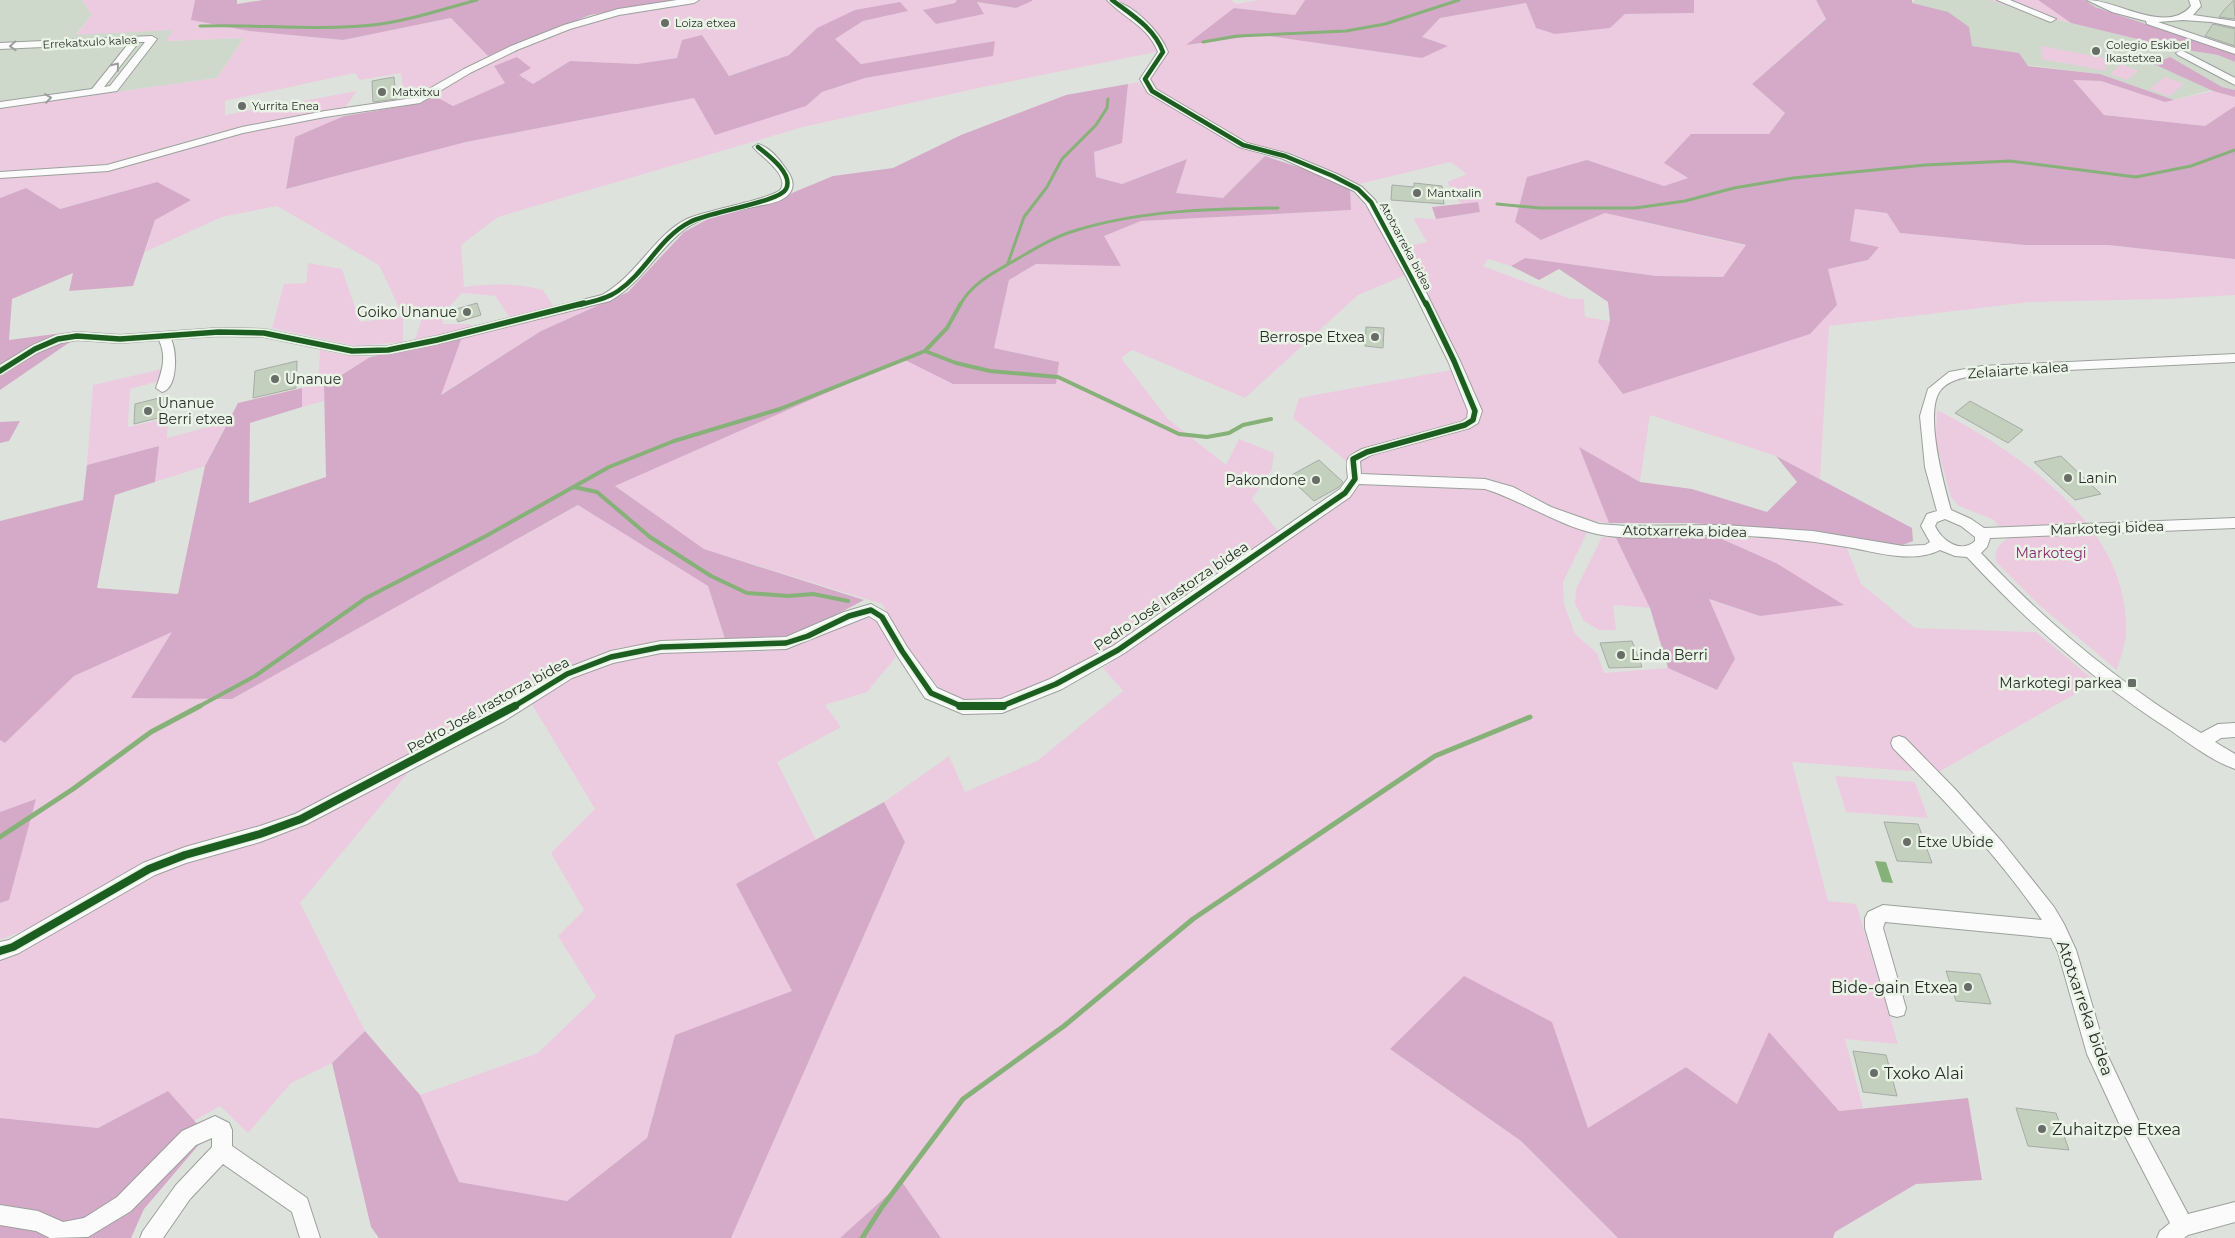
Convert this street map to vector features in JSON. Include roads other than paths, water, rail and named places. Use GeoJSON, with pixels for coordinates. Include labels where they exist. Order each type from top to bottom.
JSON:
{"type":"FeatureCollection","features":[{"type":"Feature","properties":{"kind":"street"},"geometry":{"type":"LineString","coordinates":[[0,175],[85,171],[108,168],[242,130],[325,114],[416,101],[467,71],[506,52],[567,27],[618,12],[694,0]]}},
{"type":"Feature","properties":{"kind":"street","name":"Atotxarreka bidea"},"geometry":{"type":"LineString","coordinates":[[1112,0],[1150,30],[1161,44],[1163,52],[1145,79],[1152,91],[1243,145],[1285,156],[1358,189],[1371,202],[1413,278],[1454,361],[1475,411],[1473,420],[1464,425],[1367,452],[1353,460],[1355,479],[1485,484],[1508,491],[1564,518],[1598,529],[1626,531],[1723,530],[1813,536],[1903,550],[1928,550],[1940,543]]}},
{"type":"Feature","properties":{"kind":"street"},"geometry":{"type":"LineString","coordinates":[[2002,0],[2051,19]]}},
{"type":"Feature","properties":{"kind":"street"},"geometry":{"type":"LineString","coordinates":[[2023,9],[2033,8],[2037,4],[2031,0]]}},
{"type":"Feature","properties":{"kind":"street"},"geometry":{"type":"LineString","coordinates":[[2092,0],[2105,7],[2135,16],[2185,36],[2235,50]]}},
{"type":"Feature","properties":{"kind":"street"},"geometry":{"type":"LineString","coordinates":[[2185,36],[2173,27],[2171,22],[2194,12],[2195,1]]}},
{"type":"Feature","properties":{"kind":"street"},"geometry":{"type":"LineString","coordinates":[[2195,1],[2214,15],[2234,24]]}},
{"type":"Feature","properties":{"kind":"street"},"geometry":{"type":"LineString","coordinates":[[2135,16],[2211,19],[2234,24]]}},
{"type":"Feature","properties":{"kind":"street","name":"Errekatxulo kalea"},"geometry":{"type":"LineString","coordinates":[[0,46],[152,39],[113,89],[0,105]]}},
{"type":"Feature","properties":{"kind":"street"},"geometry":{"type":"LineString","coordinates":[[96,91],[136,40]]}},
{"type":"Feature","properties":{"kind":"street"},"geometry":{"type":"LineString","coordinates":[[2182,53],[2235,82]]}},
{"type":"Feature","properties":{"kind":"street"},"geometry":{"type":"LineString","coordinates":[[0,371],[35,349],[58,339],[77,336],[120,339],[219,332],[264,333],[352,351],[388,350],[437,340],[606,298],[626,287],[670,237],[691,221],[780,197],[786,191],[788,182],[783,172],[758,147]]}},
{"type":"Feature","properties":{"kind":"street"},"geometry":{"type":"LineString","coordinates":[[162,388],[171,365],[170,349],[163,336]]}},
{"type":"Feature","properties":{"kind":"street","name":"Zelaiarte kalea"},"geometry":{"type":"LineString","coordinates":[[1945,514],[1932,467],[1927,416],[1934,389],[1953,375],[1982,370],[2235,358]]}},
{"type":"Feature","properties":{"kind":"street","name":"Pedro José Irastorza bidea"},"geometry":{"type":"LineString","coordinates":[[0,951],[13,947],[148,869],[185,855],[260,834],[301,819],[498,716],[567,674],[610,657],[662,647],[786,643],[805,638],[855,613],[871,610],[882,617],[902,651],[931,693],[963,708],[1002,706],[1056,684],[1118,650],[1345,492],[1355,479]]}},
{"type":"Feature","properties":{"kind":"street"},"geometry":{"type":"LineString","coordinates":[[1945,514],[1969,522],[1980,533],[1980,545],[1970,551],[1954,550],[1940,543],[1928,526],[1932,518],[1945,514]]}},
{"type":"Feature","properties":{"kind":"street","name":"Markotegi bidea"},"geometry":{"type":"LineString","coordinates":[[1980,533],[2235,523]]}},
{"type":"Feature","properties":{"kind":"street"},"geometry":{"type":"LineString","coordinates":[[1970,551],[2048,630],[2131,694],[2201,742],[2235,762]]}},
{"type":"Feature","properties":{"kind":"street"},"geometry":{"type":"LineString","coordinates":[[2201,742],[2218,731],[2235,730]]}},
{"type":"Feature","properties":{"kind":"street","name":"Atotxarreka bidea"},"geometry":{"type":"LineString","coordinates":[[1899,743],[1949,794],[1997,848],[2029,887],[2058,930],[2077,981],[2097,1054],[2132,1129],[2175,1232],[2235,1212]]}},
{"type":"Feature","properties":{"kind":"street"},"geometry":{"type":"LineString","coordinates":[[1896,1008],[1874,928],[1874,918],[1882,913],[2058,930]]}},
{"type":"Feature","properties":{"kind":"street"},"geometry":{"type":"LineString","coordinates":[[0,1215],[38,1221],[62,1233],[88,1227],[124,1204],[189,1138],[215,1126],[222,1130],[222,1151],[183,1192],[150,1238]]}},
{"type":"Feature","properties":{"kind":"street"},"geometry":{"type":"LineString","coordinates":[[222,1151],[300,1205],[310,1238]]}},
{"type":"Feature","properties":{"kind":"waterway"},"geometry":{"type":"LineString","coordinates":[[200,26],[351,27],[373,25],[412,18],[477,0]]}},
{"type":"Feature","properties":{"kind":"waterway"},"geometry":{"type":"LineString","coordinates":[[1203,42],[1237,36],[1346,31],[1385,24],[1459,0]]}},
{"type":"Feature","properties":{"kind":"waterway"},"geometry":{"type":"LineString","coordinates":[[1008,263],[1024,217],[1047,187],[1062,159],[1096,125],[1107,108],[1108,99]]}},
{"type":"Feature","properties":{"kind":"waterway"},"geometry":{"type":"LineString","coordinates":[[1497,204],[1540,208],[1635,208],[1685,201],[1734,188],[1793,178],[1925,165],[2010,161],[2136,177],[2191,166],[2235,150]]}},
{"type":"Feature","properties":{"kind":"waterway"},"geometry":{"type":"LineString","coordinates":[[960,305],[970,291],[990,275],[1044,244],[1077,230],[1127,218],[1177,212],[1278,208]]}},
{"type":"Feature","properties":{"kind":"waterway"},"geometry":{"type":"LineString","coordinates":[[925,351],[947,328],[961,303]]}},
{"type":"Feature","properties":{"kind":"waterway"},"geometry":{"type":"LineString","coordinates":[[198,707],[255,676],[366,598],[486,536],[609,467],[674,441],[780,409],[925,351]]}},
{"type":"Feature","properties":{"kind":"waterway"},"geometry":{"type":"LineString","coordinates":[[925,351],[956,363],[990,371],[1058,377],[1179,434],[1207,437],[1229,433],[1243,425],[1271,419]]}},
{"type":"Feature","properties":{"kind":"waterway"},"geometry":{"type":"LineString","coordinates":[[574,487],[597,492],[650,537],[711,576],[747,593],[788,596],[813,594],[848,601]]}},
{"type":"Feature","properties":{"kind":"waterway"},"geometry":{"type":"LineString","coordinates":[[0,837],[73,789],[151,732],[200,706]]}},
{"type":"Feature","properties":{"kind":"waterway"},"geometry":{"type":"LineString","coordinates":[[862,1238],[882,1207],[963,1099],[1064,1026],[1193,919],[1435,756],[1530,717]]}},
{"type":"Feature","properties":{"kind":"place","name":"Loiza etxea"},"geometry":{"type":"Point","coordinates":[665,23]}},
{"type":"Feature","properties":{"kind":"place","name":"Colegio Eskibel Ikastetxea"},"geometry":{"type":"Point","coordinates":[2096,51]}},
{"type":"Feature","properties":{"kind":"place","name":"Matxitxu"},"geometry":{"type":"Point","coordinates":[382,92]}},
{"type":"Feature","properties":{"kind":"place","name":"Yurrita Enea"},"geometry":{"type":"Point","coordinates":[242,106]}},
{"type":"Feature","properties":{"kind":"place","name":"Mantxalin"},"geometry":{"type":"Point","coordinates":[1417,193]}},
{"type":"Feature","properties":{"kind":"place","name":"Goiko Unanue"},"geometry":{"type":"Point","coordinates":[467,312]}},
{"type":"Feature","properties":{"kind":"place","name":"Berrospe Etxea"},"geometry":{"type":"Point","coordinates":[1375,337]}},
{"type":"Feature","properties":{"kind":"place","name":"Unanue"},"geometry":{"type":"Point","coordinates":[275,379]}},
{"type":"Feature","properties":{"kind":"place","name":"Unanue Berri etxea"},"geometry":{"type":"Point","coordinates":[148,411]}},
{"type":"Feature","properties":{"kind":"place","name":"Lanin"},"geometry":{"type":"Point","coordinates":[2068,478]}},
{"type":"Feature","properties":{"kind":"place","name":"Pakondone"},"geometry":{"type":"Point","coordinates":[1316,480]}},
{"type":"Feature","properties":{"kind":"place","name":"Linda Berri"},"geometry":{"type":"Point","coordinates":[1621,655]}},
{"type":"Feature","properties":{"kind":"place","name":"Markotegi parkea"},"geometry":{"type":"Point","coordinates":[2132,683]}},
{"type":"Feature","properties":{"kind":"place","name":"Etxe Ubide"},"geometry":{"type":"Point","coordinates":[1907,842]}},
{"type":"Feature","properties":{"kind":"place","name":"Bide-gain Etxea"},"geometry":{"type":"Point","coordinates":[1968,987]}},
{"type":"Feature","properties":{"kind":"place","name":"Txoko Alai"},"geometry":{"type":"Point","coordinates":[1874,1073]}},
{"type":"Feature","properties":{"kind":"place","name":"Zuhaitzpe Etxea"},"geometry":{"type":"Point","coordinates":[2042,1129]}},
{"type":"Feature","properties":{"kind":"park label","name":"Markotegi"},"geometry":{"type":"Point","coordinates":[2051,553]}}]}
